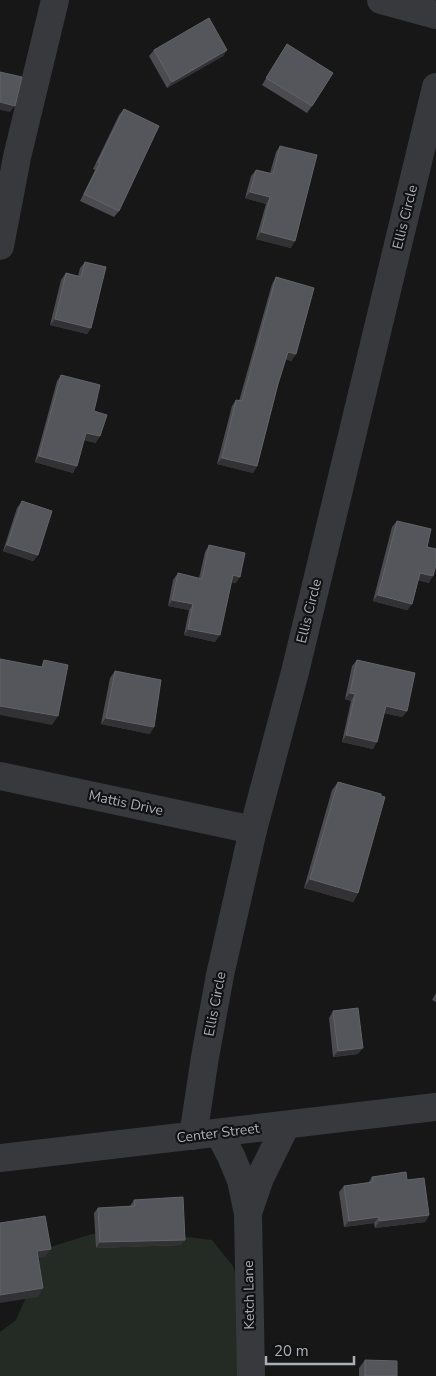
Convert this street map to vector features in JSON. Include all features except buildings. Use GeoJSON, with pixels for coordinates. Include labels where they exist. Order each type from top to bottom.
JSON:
{"type":"FeatureCollection","features":[{"type":"Feature","properties":{"kind":"street"},"geometry":{"type":"LineString","coordinates":[[0,246],[17,158],[55,0]]}},
{"type":"Feature","properties":{"kind":"street"},"geometry":{"type":"LineString","coordinates":[[381,0],[436,15]]}},
{"type":"Feature","properties":{"kind":"street","name":"Ellis Circle"},"geometry":{"type":"LineString","coordinates":[[193,1136],[204,1057],[220,975],[253,830],[295,672],[436,87]]}},
{"type":"Feature","properties":{"kind":"street","name":"Mattis Drive"},"geometry":{"type":"LineString","coordinates":[[0,776],[253,830]]}},
{"type":"Feature","properties":{"kind":"street","name":"Center Street"},"geometry":{"type":"LineString","coordinates":[[0,1158],[436,1107]]}},
{"type":"Feature","properties":{"kind":"street","name":"Ketch Lane"},"geometry":{"type":"LineString","coordinates":[[248,1214],[260,1178],[286,1125]]}},
{"type":"Feature","properties":{"kind":"street","name":"Ketch Lane"},"geometry":{"type":"LineString","coordinates":[[219,1133],[241,1180],[248,1214],[251,1376]]}},
{"type":"Feature","properties":{"kind":"shaded area"},"geometry":{"type":"Polygon","coordinates":[[[92,1234],[163,1234],[212,1240],[233,1266],[241,1295],[237,1376],[0,1376],[0,1332],[16,1320],[44,1249],[92,1234]]]}}]}
